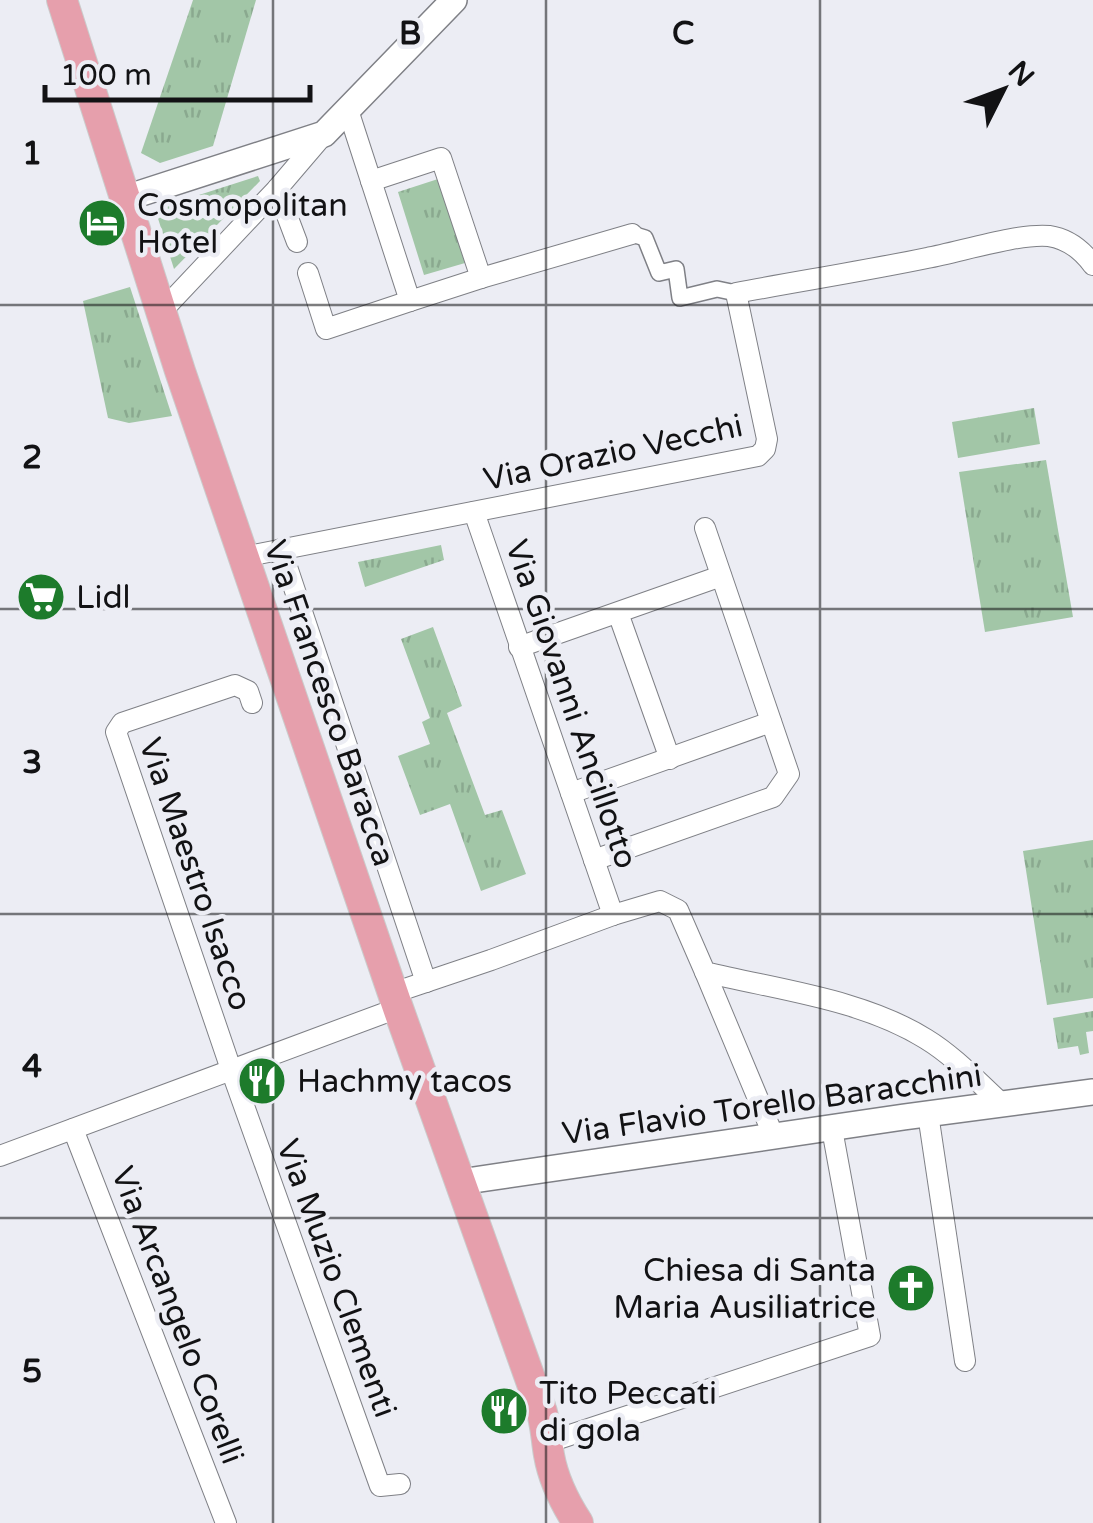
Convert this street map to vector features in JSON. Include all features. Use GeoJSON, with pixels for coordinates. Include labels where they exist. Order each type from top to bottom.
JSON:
{"type":"FeatureCollection","features":[{"type":"Feature","properties":{"kind":"main road","name":"Via Francesco Baracca"},"geometry":{"type":"LineString","coordinates":[[62,0],[180,371],[395,1000],[552,1431],[549,1457],[566,1505],[582,1523]]}},
{"type":"Feature","properties":{"kind":"street"},"geometry":{"type":"LineString","coordinates":[[162,311],[278,189],[324,134],[454,0]]}},
{"type":"Feature","properties":{"kind":"street"},"geometry":{"type":"LineString","coordinates":[[348,110],[410,301]]}},
{"type":"Feature","properties":{"kind":"street"},"geometry":{"type":"LineString","coordinates":[[126,198],[324,134]]}},
{"type":"Feature","properties":{"kind":"street"},"geometry":{"type":"LineString","coordinates":[[371,181],[441,158],[481,278]]}},
{"type":"Feature","properties":{"kind":"street"},"geometry":{"type":"LineString","coordinates":[[278,189],[297,242]]}},
{"type":"Feature","properties":{"kind":"street"},"geometry":{"type":"LineString","coordinates":[[308,274],[326,329],[632,234],[645,238],[659,273],[676,269],[680,298],[716,289],[736,293],[1026,237],[1052,237],[1069,242],[1093,266]]}},
{"type":"Feature","properties":{"kind":"street","name":"Via Orazio Vecchi"},"geometry":{"type":"LineString","coordinates":[[243,556],[754,458],[763,452],[768,439],[736,293]]}},
{"type":"Feature","properties":{"kind":"street","name":"Via Giovanni Ancillotto"},"geometry":{"type":"LineString","coordinates":[[474,512],[613,915]]}},
{"type":"Feature","properties":{"kind":"street"},"geometry":{"type":"LineString","coordinates":[[594,860],[773,797],[789,774],[704,528]]}},
{"type":"Feature","properties":{"kind":"street","name":"Via Francesco Baracca"},"geometry":{"type":"LineString","coordinates":[[281,548],[426,982]]}},
{"type":"Feature","properties":{"kind":"street"},"geometry":{"type":"LineString","coordinates":[[519,648],[721,576]]}},
{"type":"Feature","properties":{"kind":"street"},"geometry":{"type":"LineString","coordinates":[[618,613],[670,759]]}},
{"type":"Feature","properties":{"kind":"street","name":"Via Maestro Isacco"},"geometry":{"type":"LineString","coordinates":[[231,1070],[116,732],[122,723],[235,685],[248,691],[252,703]]}},
{"type":"Feature","properties":{"kind":"street"},"geometry":{"type":"LineString","coordinates":[[571,793],[772,722]]}},
{"type":"Feature","properties":{"kind":"street"},"geometry":{"type":"LineString","coordinates":[[0,1156],[231,1070],[395,1000],[426,982],[654,901],[670,904],[681,916],[774,1137]]}},
{"type":"Feature","properties":{"kind":"street"},"geometry":{"type":"LineString","coordinates":[[706,972],[862,1009],[890,1020],[930,1042],[1002,1104]]}},
{"type":"Feature","properties":{"kind":"street","name":"Via Muzio Clementi"},"geometry":{"type":"LineString","coordinates":[[231,1070],[380,1486],[400,1484]]}},
{"type":"Feature","properties":{"kind":"street","name":"Via Flavio Torello Baracchini"},"geometry":{"type":"LineString","coordinates":[[460,1182],[1093,1092]]}},
{"type":"Feature","properties":{"kind":"street"},"geometry":{"type":"LineString","coordinates":[[928,1114],[965,1360]]}},
{"type":"Feature","properties":{"kind":"street","name":"Via Arcangelo Corelli"},"geometry":{"type":"LineString","coordinates":[[74,1129],[226,1523]]}},
{"type":"Feature","properties":{"kind":"street"},"geometry":{"type":"LineString","coordinates":[[552,1431],[870,1336],[832,1129]]}},
{"type":"Feature","properties":{"kind":"green space"},"geometry":{"type":"Polygon","coordinates":[[[193,0],[256,0],[213,146],[160,163],[141,153],[193,0]]]}},
{"type":"Feature","properties":{"kind":"green space"},"geometry":{"type":"Polygon","coordinates":[[[258,176],[260,181],[174,269],[155,209],[258,176]]]}},
{"type":"Feature","properties":{"kind":"green space"},"geometry":{"type":"Polygon","coordinates":[[[438,179],[465,263],[424,275],[398,192],[438,179]]]}},
{"type":"Feature","properties":{"kind":"green space"},"geometry":{"type":"Polygon","coordinates":[[[130,287],[172,416],[129,423],[108,418],[83,301],[130,287]]]}},
{"type":"Feature","properties":{"kind":"green space"},"geometry":{"type":"Polygon","coordinates":[[[1034,408],[1040,444],[958,458],[952,422],[1034,408]]]}},
{"type":"Feature","properties":{"kind":"green space"},"geometry":{"type":"Polygon","coordinates":[[[1046,460],[1073,617],[985,632],[959,472],[1046,460]]]}},
{"type":"Feature","properties":{"kind":"green space"},"geometry":{"type":"Polygon","coordinates":[[[441,545],[444,560],[365,587],[358,562],[441,545]]]}},
{"type":"Feature","properties":{"kind":"green space"},"geometry":{"type":"Polygon","coordinates":[[[433,627],[462,706],[447,713],[485,815],[502,810],[526,874],[481,891],[450,804],[420,815],[398,756],[430,744],[422,722],[430,718],[401,639],[433,627]]]}},
{"type":"Feature","properties":{"kind":"green space"},"geometry":{"type":"Polygon","coordinates":[[[1093,840],[1093,998],[1047,1005],[1023,851],[1093,840]]]}},
{"type":"Feature","properties":{"kind":"green space"},"geometry":{"type":"Polygon","coordinates":[[[1093,1011],[1093,1031],[1086,1032],[1089,1053],[1080,1055],[1078,1046],[1058,1049],[1053,1018],[1093,1011]]]}},
{"type":"Feature","properties":{"kind":"place","name":"Cosmopolitan Hotel"},"geometry":{"type":"Point","coordinates":[102,223]}},
{"type":"Feature","properties":{"kind":"place","name":"Lidl"},"geometry":{"type":"Point","coordinates":[41,597]}},
{"type":"Feature","properties":{"kind":"place","name":"Hachmy tacos"},"geometry":{"type":"Point","coordinates":[262,1081]}},
{"type":"Feature","properties":{"kind":"place","name":"Chiesa di Santa Maria Ausiliatrice"},"geometry":{"type":"Point","coordinates":[911,1288]}},
{"type":"Feature","properties":{"kind":"place","name":"Tito Peccati di gola"},"geometry":{"type":"Point","coordinates":[504,1411]}}]}
